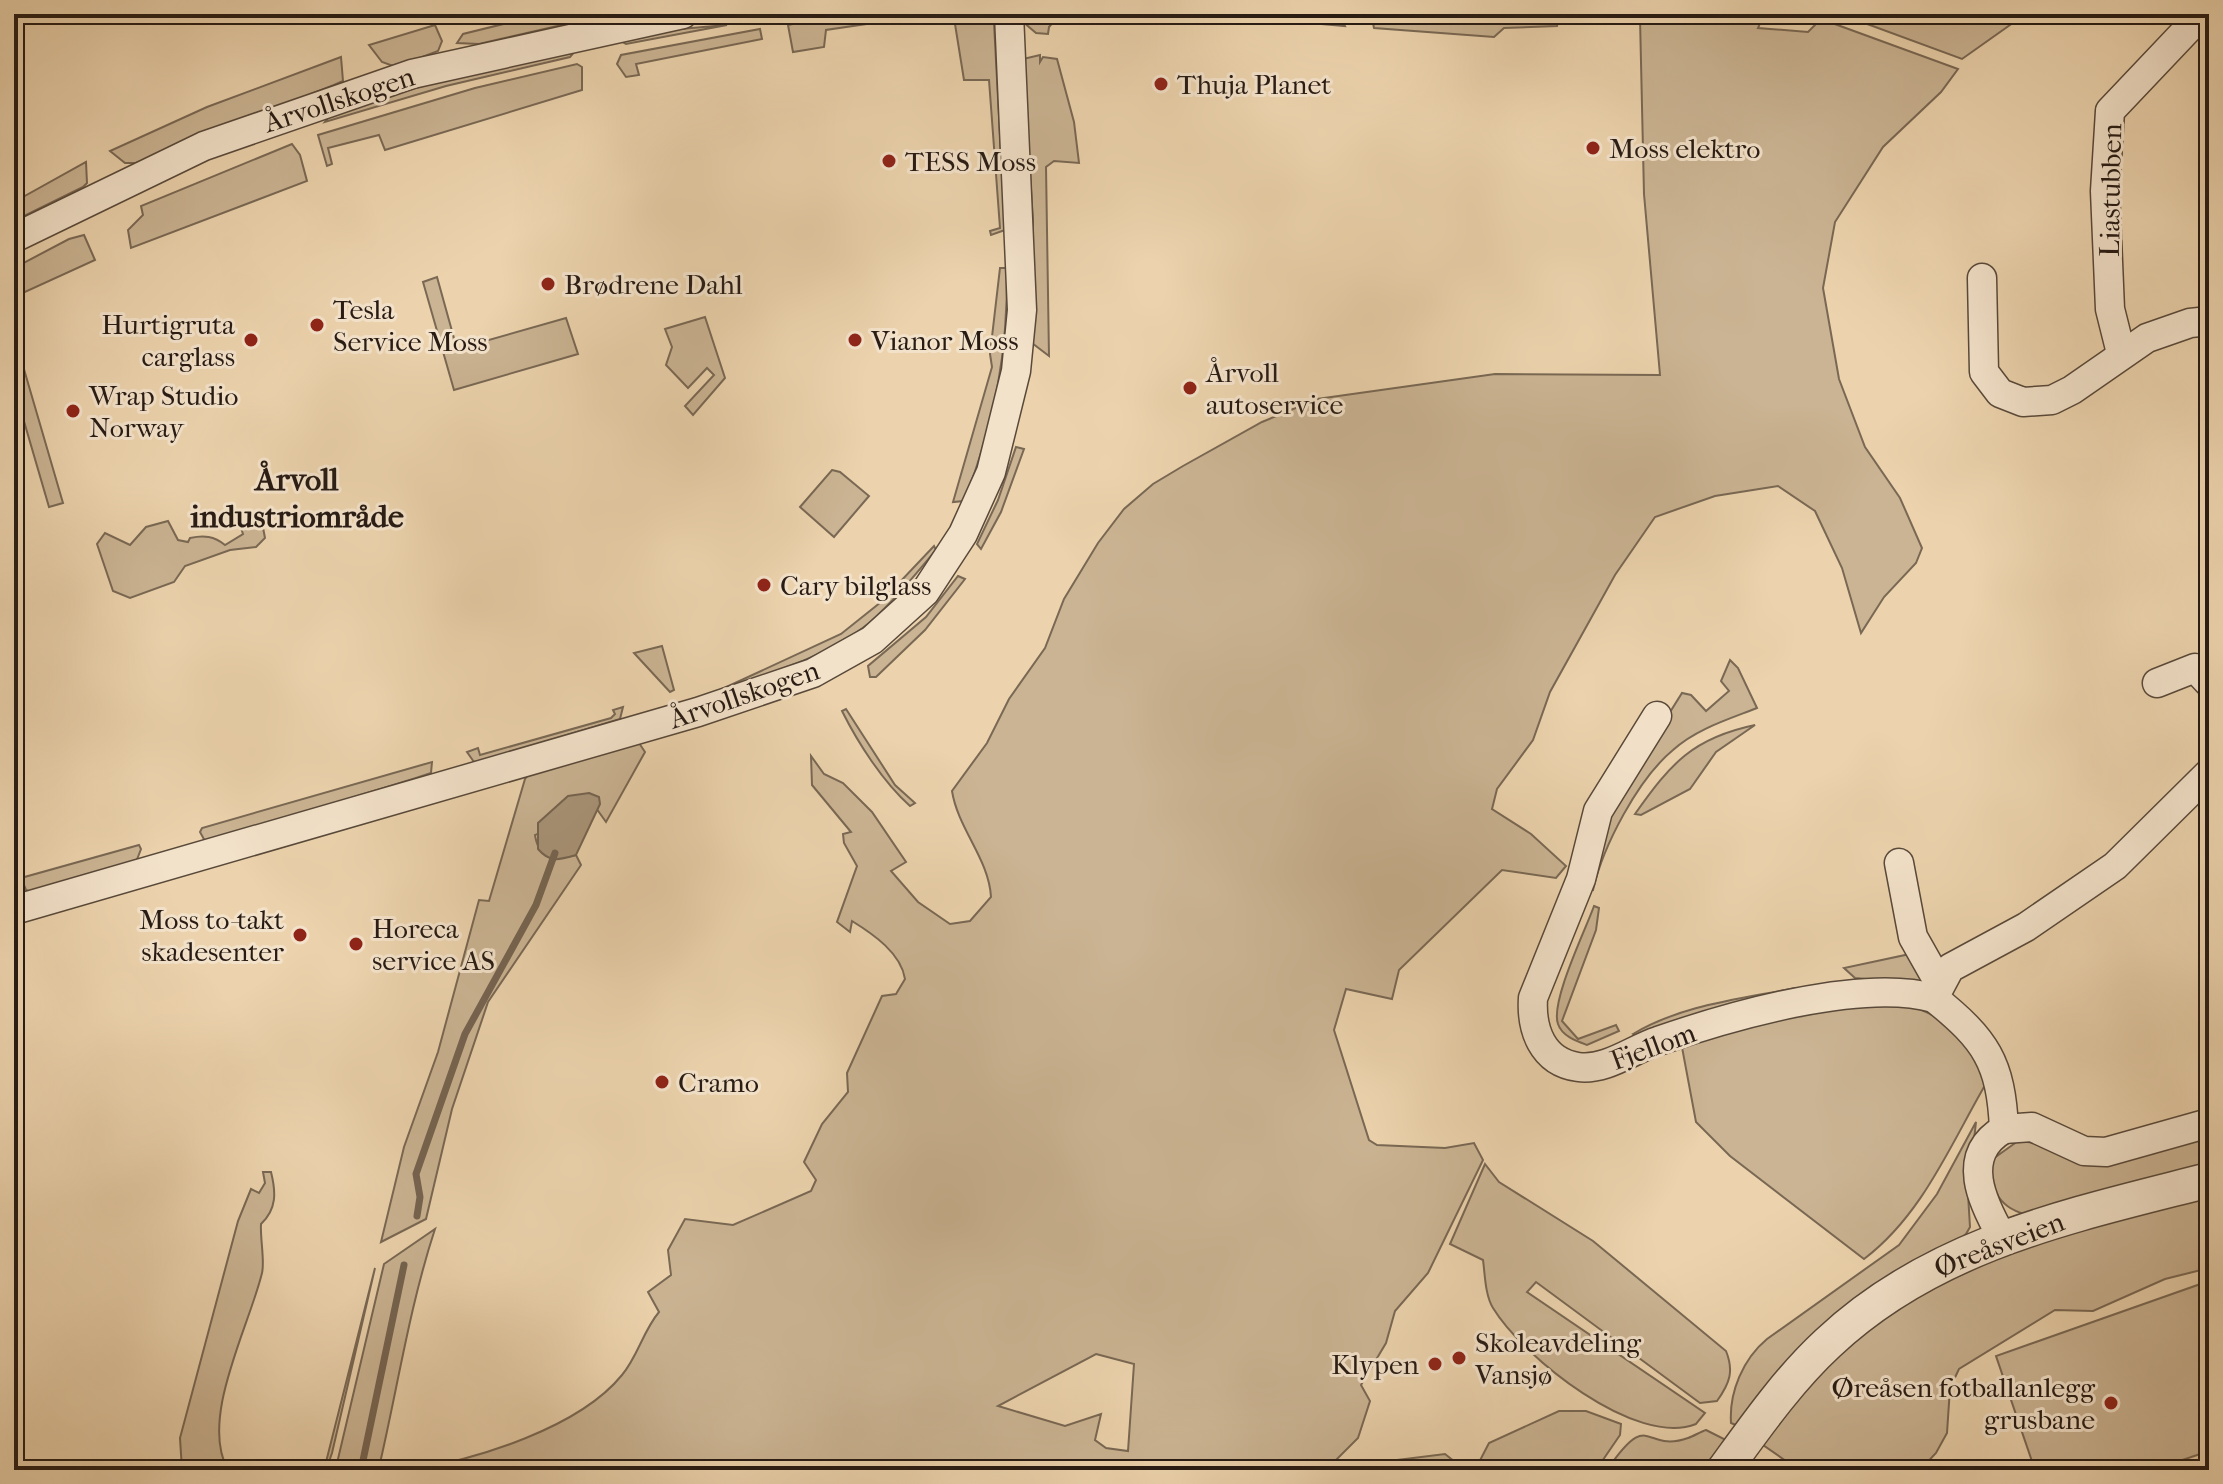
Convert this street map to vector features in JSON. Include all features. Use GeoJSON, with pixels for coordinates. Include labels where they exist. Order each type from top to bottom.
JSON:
{"type":"FeatureCollection","features":[{"type":"Feature","properties":{"kind":"street","name":"Årvollskogen"},"geometry":{"type":"LineString","coordinates":[[14,238],[204,146],[412,74],[683,14]]}},
{"type":"Feature","properties":{"kind":"street","name":"Årvollskogen"},"geometry":{"type":"LineString","coordinates":[[14,910],[686,715],[813,673],[872,640],[925,592],[963,534],[991,472],[1016,371],[1022,310],[1009,14]]}},
{"type":"Feature","properties":{"kind":"street","name":"Liastubben"},"geometry":{"type":"LineString","coordinates":[[2121,353],[2110,309],[2108,280],[2105,191],[2110,111],[2202,14]]}},
{"type":"Feature","properties":{"kind":"street"},"geometry":{"type":"LineString","coordinates":[[1982,278],[1984,372],[2000,393],[2023,402],[2052,400],[2072,390],[2121,353],[2147,338],[2190,323],[2209,321]]}},
{"type":"Feature","properties":{"kind":"street"},"geometry":{"type":"LineString","coordinates":[[2157,683],[2195,668],[2209,683]]}},
{"type":"Feature","properties":{"kind":"street","name":"Fjellom"},"geometry":{"type":"LineString","coordinates":[[1657,716],[1598,811],[1581,879],[1533,998],[1534,1026],[1545,1049],[1558,1060],[1578,1067],[1602,1065],[1673,1035],[1826,997],[1936,991]]}},
{"type":"Feature","properties":{"kind":"street"},"geometry":{"type":"LineString","coordinates":[[1936,991],[1950,968],[2026,927],[2115,866],[2209,773]]}},
{"type":"Feature","properties":{"kind":"street"},"geometry":{"type":"LineString","coordinates":[[1899,863],[1913,937],[1936,991],[1986,1050],[1998,1074],[2004,1129]]}},
{"type":"Feature","properties":{"kind":"street"},"geometry":{"type":"LineString","coordinates":[[2002,1237],[1983,1203],[1977,1176],[1980,1152],[1993,1136],[2004,1129],[2032,1127],[2084,1151],[2106,1152],[2209,1123]]}},
{"type":"Feature","properties":{"kind":"street","name":"Øreåsveien"},"geometry":{"type":"LineString","coordinates":[[1724,1470],[1800,1372],[1840,1333],[1916,1277],[2002,1237],[2209,1180]]}},
{"type":"Feature","properties":{"kind":"shaded area"},"geometry":{"type":"Polygon","coordinates":[[[544,14],[610,14],[479,44],[457,43],[463,34],[544,14]]]}},
{"type":"Feature","properties":{"kind":"shaded area"},"geometry":{"type":"Polygon","coordinates":[[[841,14],[972,14],[983,22],[994,23],[1005,230],[991,235],[990,231],[1000,228],[989,80],[964,80],[955,24],[928,15],[826,30],[824,47],[793,52],[788,25],[841,14]]]}},
{"type":"Feature","properties":{"kind":"shaded area"},"geometry":{"type":"Polygon","coordinates":[[[1039,14],[1060,14],[1049,27],[1048,34],[1036,33],[1022,21],[1039,14]]]}},
{"type":"Feature","properties":{"kind":"shaded area"},"geometry":{"type":"Polygon","coordinates":[[[1204,14],[1340,14],[1345,26],[1204,14]]]}},
{"type":"Feature","properties":{"kind":"shaded area"},"geometry":{"type":"Polygon","coordinates":[[[1687,14],[1764,14],[1758,28],[1808,32],[1821,19],[1958,69],[1941,92],[1883,147],[1835,222],[1823,288],[1839,379],[1865,447],[1900,498],[1922,548],[1916,563],[1884,597],[1861,633],[1842,568],[1815,511],[1778,486],[1715,496],[1655,517],[1615,575],[1550,692],[1533,740],[1497,789],[1492,809],[1531,834],[1566,866],[1556,878],[1502,870],[1399,970],[1392,999],[1346,989],[1334,1030],[1369,1140],[1377,1145],[1445,1148],[1474,1143],[1483,1160],[1428,1273],[1395,1311],[1386,1343],[1361,1385],[1370,1401],[1358,1438],[1326,1470],[412,1470],[466,1458],[525,1438],[580,1411],[603,1394],[628,1368],[659,1312],[648,1292],[671,1275],[668,1250],[685,1219],[733,1225],[811,1191],[816,1180],[804,1162],[822,1124],[848,1092],[847,1073],[882,996],[896,994],[905,979],[898,961],[877,938],[852,921],[850,932],[837,922],[857,866],[844,843],[843,834],[851,832],[812,785],[811,756],[824,774],[843,783],[872,812],[906,862],[891,871],[918,902],[950,924],[970,921],[991,897],[985,870],[960,818],[952,791],[987,743],[1009,699],[1045,648],[1064,599],[1098,543],[1124,509],[1153,484],[1262,422],[1317,399],[1495,374],[1660,375],[1644,194],[1640,18],[1687,14]],[[1096,1354],[998,1406],[1065,1426],[1101,1414],[1095,1440],[1106,1448],[1128,1451],[1134,1364],[1096,1354]]]}},
{"type":"Feature","properties":{"kind":"shaded area"},"geometry":{"type":"Polygon","coordinates":[[[1840,14],[2013,14],[2017,20],[1962,59],[1840,14]]]}},
{"type":"Feature","properties":{"kind":"shaded area"},"geometry":{"type":"Polygon","coordinates":[[[1372,18],[1497,23],[1558,22],[1557,26],[1504,28],[1494,37],[1374,28],[1372,18]]]}},
{"type":"Feature","properties":{"kind":"shaded area"},"geometry":{"type":"Polygon","coordinates":[[[435,25],[442,41],[438,51],[396,67],[382,62],[369,45],[435,25]]]}},
{"type":"Feature","properties":{"kind":"shaded area"},"geometry":{"type":"Polygon","coordinates":[[[727,25],[626,44],[619,40],[680,29],[727,25]]]}},
{"type":"Feature","properties":{"kind":"shaded area"},"geometry":{"type":"Polygon","coordinates":[[[760,29],[762,39],[636,64],[639,75],[626,77],[617,64],[621,55],[760,29]]]}},
{"type":"Feature","properties":{"kind":"shaded area"},"geometry":{"type":"Polygon","coordinates":[[[575,51],[570,57],[446,86],[325,122],[332,113],[392,95],[575,51]]]}},
{"type":"Feature","properties":{"kind":"shaded area"},"geometry":{"type":"Polygon","coordinates":[[[1040,55],[1040,62],[1043,57],[1057,59],[1074,122],[1079,163],[1054,161],[1046,167],[1049,356],[1032,343],[1033,221],[1023,59],[1040,55]]]}},
{"type":"Feature","properties":{"kind":"shaded area"},"geometry":{"type":"Polygon","coordinates":[[[341,57],[343,81],[334,85],[136,163],[125,163],[110,151],[207,107],[341,57]]]}},
{"type":"Feature","properties":{"kind":"shaded area"},"geometry":{"type":"Polygon","coordinates":[[[577,64],[582,67],[582,90],[385,150],[379,135],[328,148],[332,164],[327,166],[318,135],[475,88],[577,64]]]}},
{"type":"Feature","properties":{"kind":"shaded area"},"geometry":{"type":"Polygon","coordinates":[[[292,144],[300,155],[307,181],[131,248],[128,230],[143,215],[141,206],[292,144]]]}},
{"type":"Feature","properties":{"kind":"shaded area"},"geometry":{"type":"Polygon","coordinates":[[[86,162],[87,183],[83,187],[14,221],[14,202],[86,162]]]}},
{"type":"Feature","properties":{"kind":"shaded area"},"geometry":{"type":"Polygon","coordinates":[[[84,235],[95,260],[14,297],[14,268],[69,239],[84,235]]]}},
{"type":"Feature","properties":{"kind":"shaded area"},"geometry":{"type":"Polygon","coordinates":[[[1000,268],[1007,268],[1007,299],[998,387],[984,444],[964,501],[953,502],[992,367],[990,354],[1000,268]]]}},
{"type":"Feature","properties":{"kind":"shaded area"},"geometry":{"type":"Polygon","coordinates":[[[437,277],[457,349],[566,318],[578,354],[454,390],[423,282],[437,277]]]}},
{"type":"Feature","properties":{"kind":"shaded area"},"geometry":{"type":"Polygon","coordinates":[[[705,317],[725,378],[693,415],[685,406],[714,375],[707,368],[688,388],[666,365],[672,347],[665,329],[705,317]]]}},
{"type":"Feature","properties":{"kind":"shaded area"},"geometry":{"type":"Polygon","coordinates":[[[14,335],[63,503],[49,507],[14,387],[14,335]]]}},
{"type":"Feature","properties":{"kind":"shaded area"},"geometry":{"type":"Polygon","coordinates":[[[1016,447],[1024,449],[1001,512],[981,549],[977,544],[998,500],[1016,447]]]}},
{"type":"Feature","properties":{"kind":"shaded area"},"geometry":{"type":"Polygon","coordinates":[[[832,470],[840,472],[869,496],[834,537],[800,507],[832,470]]]}},
{"type":"Feature","properties":{"kind":"shaded area"},"geometry":{"type":"Polygon","coordinates":[[[260,512],[265,538],[256,547],[230,550],[185,566],[174,582],[130,598],[113,591],[97,544],[105,533],[130,545],[146,527],[168,521],[178,540],[188,542],[190,538],[204,537],[225,545],[243,534],[238,519],[260,512]]]}},
{"type":"Feature","properties":{"kind":"shaded area"},"geometry":{"type":"Polygon","coordinates":[[[934,546],[936,550],[896,597],[853,635],[799,662],[722,689],[841,634],[881,602],[934,546]]]}},
{"type":"Feature","properties":{"kind":"shaded area"},"geometry":{"type":"Polygon","coordinates":[[[958,576],[965,579],[925,630],[876,677],[870,677],[868,666],[926,617],[958,576]]]}},
{"type":"Feature","properties":{"kind":"shaded area"},"geometry":{"type":"Polygon","coordinates":[[[662,646],[674,690],[670,692],[634,653],[662,646]]]}},
{"type":"Feature","properties":{"kind":"shaded area"},"geometry":{"type":"Polygon","coordinates":[[[1730,660],[1738,668],[1757,708],[1692,736],[1660,763],[1635,795],[1613,834],[1593,890],[1587,889],[1600,824],[1682,693],[1691,695],[1706,711],[1729,691],[1721,681],[1730,660]]]}},
{"type":"Feature","properties":{"kind":"shaded area"},"geometry":{"type":"Polygon","coordinates":[[[623,707],[620,719],[485,760],[474,762],[467,752],[478,748],[480,755],[611,718],[615,714],[613,710],[623,707]]]}},
{"type":"Feature","properties":{"kind":"shaded area"},"geometry":{"type":"Polygon","coordinates":[[[846,709],[895,785],[915,803],[910,806],[881,774],[848,723],[842,711],[846,709]]]}},
{"type":"Feature","properties":{"kind":"shaded area"},"geometry":{"type":"Polygon","coordinates":[[[1755,725],[1716,752],[1690,789],[1641,815],[1635,814],[1660,780],[1685,755],[1715,737],[1755,725]]]}},
{"type":"Feature","properties":{"kind":"shaded area"},"geometry":{"type":"Polygon","coordinates":[[[639,743],[645,752],[606,822],[596,808],[535,835],[540,850],[548,857],[576,855],[581,865],[488,1002],[452,1109],[426,1219],[381,1242],[404,1147],[438,1052],[479,900],[489,901],[525,779],[529,774],[639,743]]]}},
{"type":"Feature","properties":{"kind":"shaded area"},"geometry":{"type":"Polygon","coordinates":[[[432,762],[431,773],[206,843],[200,832],[202,828],[432,762]]]}},
{"type":"Feature","properties":{"kind":"shaded area"},"geometry":{"type":"Polygon","coordinates":[[[589,793],[599,797],[600,804],[576,855],[560,859],[547,857],[538,849],[538,823],[568,796],[589,793]]]}},
{"type":"Feature","properties":{"kind":"shaded area"},"geometry":{"type":"Polygon","coordinates":[[[139,845],[141,849],[136,862],[33,893],[26,890],[21,878],[139,845]]]}},
{"type":"Feature","properties":{"kind":"shaded area"},"geometry":{"type":"Polygon","coordinates":[[[1594,906],[1599,908],[1596,930],[1562,1021],[1578,1039],[1616,1025],[1619,1031],[1587,1045],[1563,1032],[1557,1014],[1570,965],[1594,906]]]}},
{"type":"Feature","properties":{"kind":"shaded area"},"geometry":{"type":"Polygon","coordinates":[[[1910,954],[1922,980],[1919,984],[1855,978],[1844,968],[1910,954]]]}},
{"type":"Feature","properties":{"kind":"shaded area"},"geometry":{"type":"Polygon","coordinates":[[[1795,988],[1806,994],[1639,1039],[1633,1034],[1691,1010],[1795,988]]]}},
{"type":"Feature","properties":{"kind":"shaded area"},"geometry":{"type":"Polygon","coordinates":[[[1859,1002],[1893,1003],[1933,1016],[1957,1035],[1968,1049],[1980,1067],[1984,1081],[1984,1087],[1918,1202],[1884,1242],[1864,1259],[1730,1156],[1696,1122],[1681,1042],[1859,1002]]]}},
{"type":"Feature","properties":{"kind":"shaded area"},"geometry":{"type":"Polygon","coordinates":[[[1976,1122],[1968,1194],[1970,1227],[1966,1234],[1738,1426],[1731,1423],[1735,1388],[1758,1347],[1899,1245],[1937,1194],[1976,1122]]]}},
{"type":"Feature","properties":{"kind":"shaded area"},"geometry":{"type":"Polygon","coordinates":[[[2209,1130],[2209,1168],[2030,1215],[2011,1209],[2004,1203],[1992,1181],[1990,1161],[2018,1141],[2046,1144],[2209,1130]]]}},
{"type":"Feature","properties":{"kind":"shaded area"},"geometry":{"type":"Polygon","coordinates":[[[1485,1164],[1499,1182],[1593,1241],[1726,1351],[1730,1371],[1725,1388],[1717,1401],[1700,1403],[1536,1282],[1527,1292],[1705,1413],[1696,1424],[1671,1428],[1643,1423],[1613,1411],[1555,1373],[1508,1328],[1490,1303],[1483,1260],[1450,1244],[1485,1164]]]}},
{"type":"Feature","properties":{"kind":"shaded area"},"geometry":{"type":"Polygon","coordinates":[[[263,1172],[271,1172],[274,1200],[261,1224],[262,1273],[223,1399],[219,1425],[221,1449],[228,1470],[182,1470],[180,1438],[238,1221],[251,1189],[259,1193],[265,1183],[263,1172]]]}},
{"type":"Feature","properties":{"kind":"shaded area"},"geometry":{"type":"Polygon","coordinates":[[[2209,1192],[2209,1268],[2165,1279],[2093,1311],[2055,1310],[1959,1369],[1950,1388],[1947,1433],[1936,1453],[1920,1470],[1799,1470],[1763,1445],[1781,1418],[1835,1356],[1900,1304],[1975,1261],[2209,1192]]]}},
{"type":"Feature","properties":{"kind":"shaded area"},"geometry":{"type":"Polygon","coordinates":[[[435,1229],[411,1316],[380,1463],[388,1470],[332,1470],[338,1459],[384,1264],[435,1229]]]}},
{"type":"Feature","properties":{"kind":"shaded area"},"geometry":{"type":"Polygon","coordinates":[[[375,1268],[332,1453],[324,1470],[375,1268]]]}},
{"type":"Feature","properties":{"kind":"shaded area","name":"Øreåsen fotballanlegg grusbane"},"geometry":{"type":"Polygon","coordinates":[[[2209,1281],[2209,1451],[2153,1470],[2035,1470],[1996,1356],[2209,1281]]]}},
{"type":"Feature","properties":{"kind":"shaded area"},"geometry":{"type":"Polygon","coordinates":[[[1559,1411],[1586,1411],[1621,1424],[1620,1435],[1596,1470],[1475,1470],[1489,1443],[1559,1411]]]}},
{"type":"Feature","properties":{"kind":"shaded area"},"geometry":{"type":"Polygon","coordinates":[[[1706,1430],[1728,1441],[1707,1470],[1607,1470],[1621,1451],[1640,1436],[1673,1441],[1706,1430]]]}},
{"type":"Feature","properties":{"kind":"shaded area"},"geometry":{"type":"Polygon","coordinates":[[[1445,1454],[1465,1470],[1349,1470],[1365,1464],[1445,1454]]]}},
{"type":"Feature","properties":{"kind":"waterway"},"geometry":{"type":"LineString","coordinates":[[417,1216],[420,1197],[416,1174],[465,1034],[536,905],[555,853]]}},
{"type":"Feature","properties":{"kind":"waterway"},"geometry":{"type":"LineString","coordinates":[[361,1470],[404,1265]]}},
{"type":"Feature","properties":{"kind":"place","name":"Thuja Planet"},"geometry":{"type":"Point","coordinates":[1161,84]}},
{"type":"Feature","properties":{"kind":"place","name":"Moss elektro"},"geometry":{"type":"Point","coordinates":[1593,148]}},
{"type":"Feature","properties":{"kind":"place","name":"TESS Moss"},"geometry":{"type":"Point","coordinates":[889,161]}},
{"type":"Feature","properties":{"kind":"place","name":"Brødrene Dahl"},"geometry":{"type":"Point","coordinates":[548,284]}},
{"type":"Feature","properties":{"kind":"place","name":"Tesla Service Moss"},"geometry":{"type":"Point","coordinates":[317,325]}},
{"type":"Feature","properties":{"kind":"place","name":"Hurtigruta carglass"},"geometry":{"type":"Point","coordinates":[251,340]}},
{"type":"Feature","properties":{"kind":"place","name":"Vianor Moss"},"geometry":{"type":"Point","coordinates":[855,340]}},
{"type":"Feature","properties":{"kind":"place","name":"Årvoll autoservice"},"geometry":{"type":"Point","coordinates":[1190,388]}},
{"type":"Feature","properties":{"kind":"place","name":"Wrap Studio Norway"},"geometry":{"type":"Point","coordinates":[73,411]}},
{"type":"Feature","properties":{"kind":"place","name":"Cary bilglass"},"geometry":{"type":"Point","coordinates":[764,585]}},
{"type":"Feature","properties":{"kind":"place","name":"Moss to-takt skadesenter"},"geometry":{"type":"Point","coordinates":[300,935]}},
{"type":"Feature","properties":{"kind":"place","name":"Horeca service AS"},"geometry":{"type":"Point","coordinates":[356,944]}},
{"type":"Feature","properties":{"kind":"place","name":"Cramo"},"geometry":{"type":"Point","coordinates":[662,1082]}},
{"type":"Feature","properties":{"kind":"place","name":"Skoleavdeling Vansjø"},"geometry":{"type":"Point","coordinates":[1459,1358]}},
{"type":"Feature","properties":{"kind":"place","name":"Klypen"},"geometry":{"type":"Point","coordinates":[1435,1364]}},
{"type":"Feature","properties":{"kind":"place","name":"Øreåsen fotballanlegg grusbane"},"geometry":{"type":"Point","coordinates":[2111,1403]}},
{"type":"Feature","properties":{"kind":"district","name":"Årvoll industriområde"},"geometry":{"type":"Point","coordinates":[297,498]}}]}
